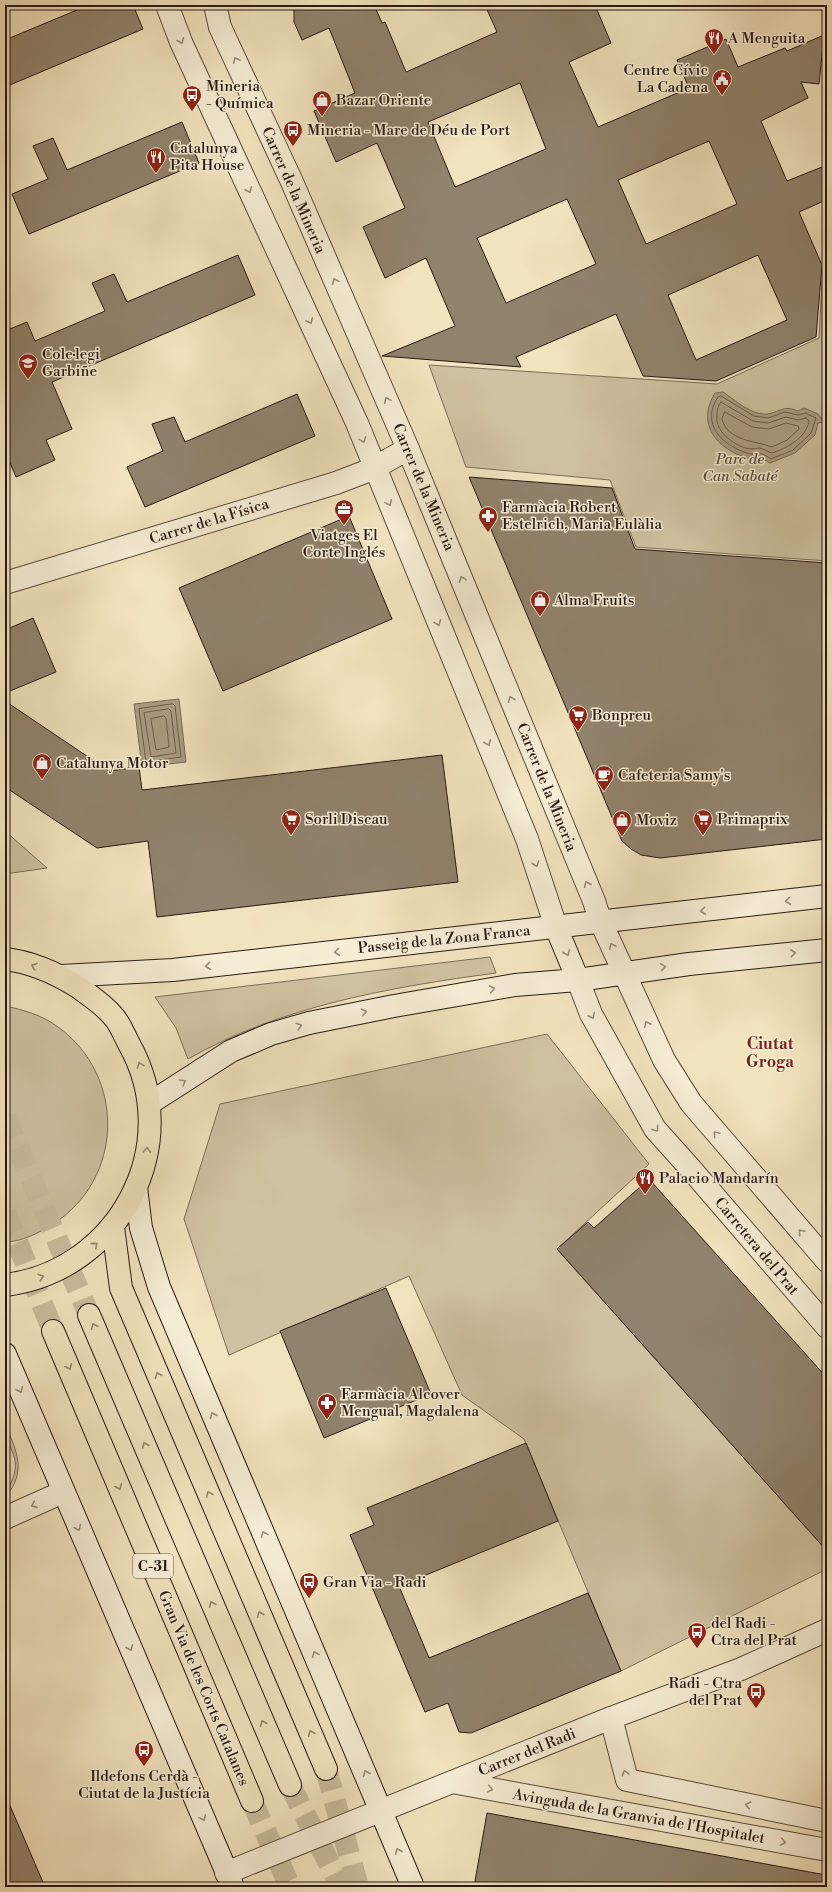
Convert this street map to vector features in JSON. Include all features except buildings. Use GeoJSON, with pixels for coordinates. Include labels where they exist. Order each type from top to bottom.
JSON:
{"type":"FeatureCollection","features":[{"type":"Feature","properties":{"kind":"main road"},"geometry":{"type":"LineString","coordinates":[[5,958],[23,962],[61,976],[94,998],[114,1016],[140,1063],[150,1103],[147,1159],[136,1187],[113,1227],[95,1246],[74,1262],[46,1276],[5,1285]]}},
{"type":"Feature","properties":{"kind":"main road"},"geometry":{"type":"LineString","coordinates":[[113,1227],[121,1288],[326,1769]]}},
{"type":"Feature","properties":{"kind":"main road","name":"C-31"},"geometry":{"type":"LineString","coordinates":[[89,1315],[290,1785]]}},
{"type":"Feature","properties":{"kind":"main road","name":"Gran Via de les Corts Catalanes"},"geometry":{"type":"LineString","coordinates":[[53,1331],[252,1801]]}},
{"type":"Feature","properties":{"kind":"street"},"geometry":{"type":"LineString","coordinates":[[167,5],[181,42],[357,423],[527,839],[556,927]]}},
{"type":"Feature","properties":{"kind":"street","name":"Carrer de la Mineria"},"geometry":{"type":"LineString","coordinates":[[215,5],[220,27],[292,182],[408,449],[589,888],[600,920],[625,972]]}},
{"type":"Feature","properties":{"kind":"street","name":"Carrer de la Física"},"geometry":{"type":"LineString","coordinates":[[5,583],[336,483],[374,467],[408,449]]}},
{"type":"Feature","properties":{"kind":"street","name":"Passeig de la Zona Franca"},"geometry":{"type":"LineString","coordinates":[[61,976],[173,970],[556,927],[600,920],[682,913],[827,896]]}},
{"type":"Feature","properties":{"kind":"street","name":"Carretera del Prat"},"geometry":{"type":"LineString","coordinates":[[556,927],[591,1014],[655,1130],[690,1168],[827,1327]]}},
{"type":"Feature","properties":{"kind":"street"},"geometry":{"type":"LineString","coordinates":[[150,1103],[231,1051],[271,1034],[309,1023],[394,1006],[515,985],[578,980],[625,972],[827,950]]}},
{"type":"Feature","properties":{"kind":"street"},"geometry":{"type":"LineString","coordinates":[[625,972],[664,1060],[691,1103],[827,1261]]}},
{"type":"Feature","properties":{"kind":"street"},"geometry":{"type":"LineString","coordinates":[[136,1187],[141,1228],[159,1286],[413,1887]]}},
{"type":"Feature","properties":{"kind":"street"},"geometry":{"type":"LineString","coordinates":[[5,1354],[230,1880]]}},
{"type":"Feature","properties":{"kind":"street"},"geometry":{"type":"LineString","coordinates":[[5,1518],[63,1492]]}},
{"type":"Feature","properties":{"kind":"street","name":"Carrer del Radi"},"geometry":{"type":"LineString","coordinates":[[230,1880],[381,1809],[611,1718],[741,1669],[827,1630]]}},
{"type":"Feature","properties":{"kind":"street","name":"Avinguda de la Granvia de l'Hospitalet"},"geometry":{"type":"LineString","coordinates":[[611,1718],[626,1780],[827,1821]]}},
{"type":"Feature","properties":{"kind":"street","name":"Avinguda de la Granvia de l'Hospitalet"},"geometry":{"type":"LineString","coordinates":[[452,1782],[827,1850]]}},
{"type":"Feature","properties":{"kind":"green space","name":"Parc de Can Sabaté"},"geometry":{"type":"Polygon","coordinates":[[[827,188],[827,561],[636,547],[610,480],[466,467],[429,365],[717,384],[819,338],[827,188]]]}},
{"type":"Feature","properties":{"kind":"green space"},"geometry":{"type":"Polygon","coordinates":[[[5,831],[47,868],[5,874],[5,831]]]}},
{"type":"Feature","properties":{"kind":"green space"},"geometry":{"type":"Polygon","coordinates":[[[490,957],[496,973],[377,992],[338,1001],[261,1025],[188,1059],[176,1028],[155,997],[490,957]]]}},
{"type":"Feature","properties":{"kind":"green space"},"geometry":{"type":"Polygon","coordinates":[[[5,1006],[26,1011],[46,1019],[58,1027],[80,1048],[96,1072],[105,1099],[108,1127],[104,1155],[93,1181],[76,1205],[42,1231],[24,1239],[11,1242],[5,1242],[5,1006]]]}},
{"type":"Feature","properties":{"kind":"green space"},"geometry":{"type":"Polygon","coordinates":[[[547,1034],[649,1164],[557,1249],[827,1551],[827,1569],[621,1671],[524,1439],[462,1395],[409,1276],[229,1355],[184,1219],[220,1104],[547,1034]]]}},
{"type":"Feature","properties":{"kind":"green space"},"geometry":{"type":"Polygon","coordinates":[[[5,1424],[15,1449],[18,1466],[15,1482],[10,1491],[7,1490],[13,1479],[15,1462],[14,1455],[8,1441],[5,1424]]]}},
{"type":"Feature","properties":{"kind":"water"},"geometry":{"type":"Polygon","coordinates":[[[723,392],[744,407],[756,413],[768,414],[783,409],[793,409],[798,411],[804,408],[818,414],[824,422],[818,423],[815,435],[795,453],[770,463],[759,457],[747,458],[726,448],[712,433],[709,425],[708,415],[710,404],[715,393],[723,392]]]}},
{"type":"Feature","properties":{"kind":"water"},"geometry":{"type":"Polygon","coordinates":[[[179,699],[186,762],[142,767],[134,704],[179,699]]]}},
{"type":"Feature","properties":{"kind":"tunnel"},"geometry":{"type":"LineString","coordinates":[[5,1117],[89,1315]]}},
{"type":"Feature","properties":{"kind":"tunnel"},"geometry":{"type":"LineString","coordinates":[[5,1212],[53,1331]]}},
{"type":"Feature","properties":{"kind":"tunnel"},"geometry":{"type":"LineString","coordinates":[[326,1769],[358,1887]]}},
{"type":"Feature","properties":{"kind":"tunnel"},"geometry":{"type":"LineString","coordinates":[[290,1785],[341,1887]]}},
{"type":"Feature","properties":{"kind":"tunnel"},"geometry":{"type":"LineString","coordinates":[[252,1801],[290,1887]]}},
{"type":"Feature","properties":{"kind":"place","name":"A Menguita"},"geometry":{"type":"Point","coordinates":[714,55]}},
{"type":"Feature","properties":{"kind":"place","name":"Centre Cívic La Cadena"},"geometry":{"type":"Point","coordinates":[722,96]}},
{"type":"Feature","properties":{"kind":"place","name":"Mineria - Química"},"geometry":{"type":"Point","coordinates":[192,112]}},
{"type":"Feature","properties":{"kind":"place","name":"Bazar Oriente"},"geometry":{"type":"Point","coordinates":[322,117]}},
{"type":"Feature","properties":{"kind":"place","name":"Mineria - Mare de Déu de Port"},"geometry":{"type":"Point","coordinates":[293,147]}},
{"type":"Feature","properties":{"kind":"place","name":"Catalunya Pita House"},"geometry":{"type":"Point","coordinates":[156,174]}},
{"type":"Feature","properties":{"kind":"place","name":"Cole·legi Garbiñe"},"geometry":{"type":"Point","coordinates":[28,380]}},
{"type":"Feature","properties":{"kind":"place","name":"Viatges El Corte Inglés"},"geometry":{"type":"Point","coordinates":[344,526]}},
{"type":"Feature","properties":{"kind":"place","name":"Farmàcia Robert Estelrich, Maria Eulàlia"},"geometry":{"type":"Point","coordinates":[488,533]}},
{"type":"Feature","properties":{"kind":"place","name":"Alma Fruits"},"geometry":{"type":"Point","coordinates":[540,617]}},
{"type":"Feature","properties":{"kind":"place","name":"Bonpreu"},"geometry":{"type":"Point","coordinates":[578,732]}},
{"type":"Feature","properties":{"kind":"place","name":"Catalunya Motor"},"geometry":{"type":"Point","coordinates":[42,780]}},
{"type":"Feature","properties":{"kind":"place","name":"Cafeteria Samy's"},"geometry":{"type":"Point","coordinates":[604,792]}},
{"type":"Feature","properties":{"kind":"place","name":"Sorli Discau"},"geometry":{"type":"Point","coordinates":[291,836]}},
{"type":"Feature","properties":{"kind":"place","name":"Primaprix"},"geometry":{"type":"Point","coordinates":[703,836]}},
{"type":"Feature","properties":{"kind":"place","name":"Moviz"},"geometry":{"type":"Point","coordinates":[622,837]}},
{"type":"Feature","properties":{"kind":"place","name":"Palacio Mandarín"},"geometry":{"type":"Point","coordinates":[645,1195]}},
{"type":"Feature","properties":{"kind":"place","name":"Farmàcia Alcover Mengual, Magdalena"},"geometry":{"type":"Point","coordinates":[327,1420]}},
{"type":"Feature","properties":{"kind":"place","name":"Gran Via - Radi"},"geometry":{"type":"Point","coordinates":[309,1599]}},
{"type":"Feature","properties":{"kind":"place","name":"del Radi - Ctra del Prat"},"geometry":{"type":"Point","coordinates":[697,1649]}},
{"type":"Feature","properties":{"kind":"place","name":"Radi - Ctra del Prat"},"geometry":{"type":"Point","coordinates":[756,1709]}},
{"type":"Feature","properties":{"kind":"place","name":"Ildefons Cerdà - Ciutat de la Justícia"},"geometry":{"type":"Point","coordinates":[144,1767]}},
{"type":"Feature","properties":{"kind":"district","name":"Ciutat Groga"},"geometry":{"type":"Point","coordinates":[770,1052]}}]}
